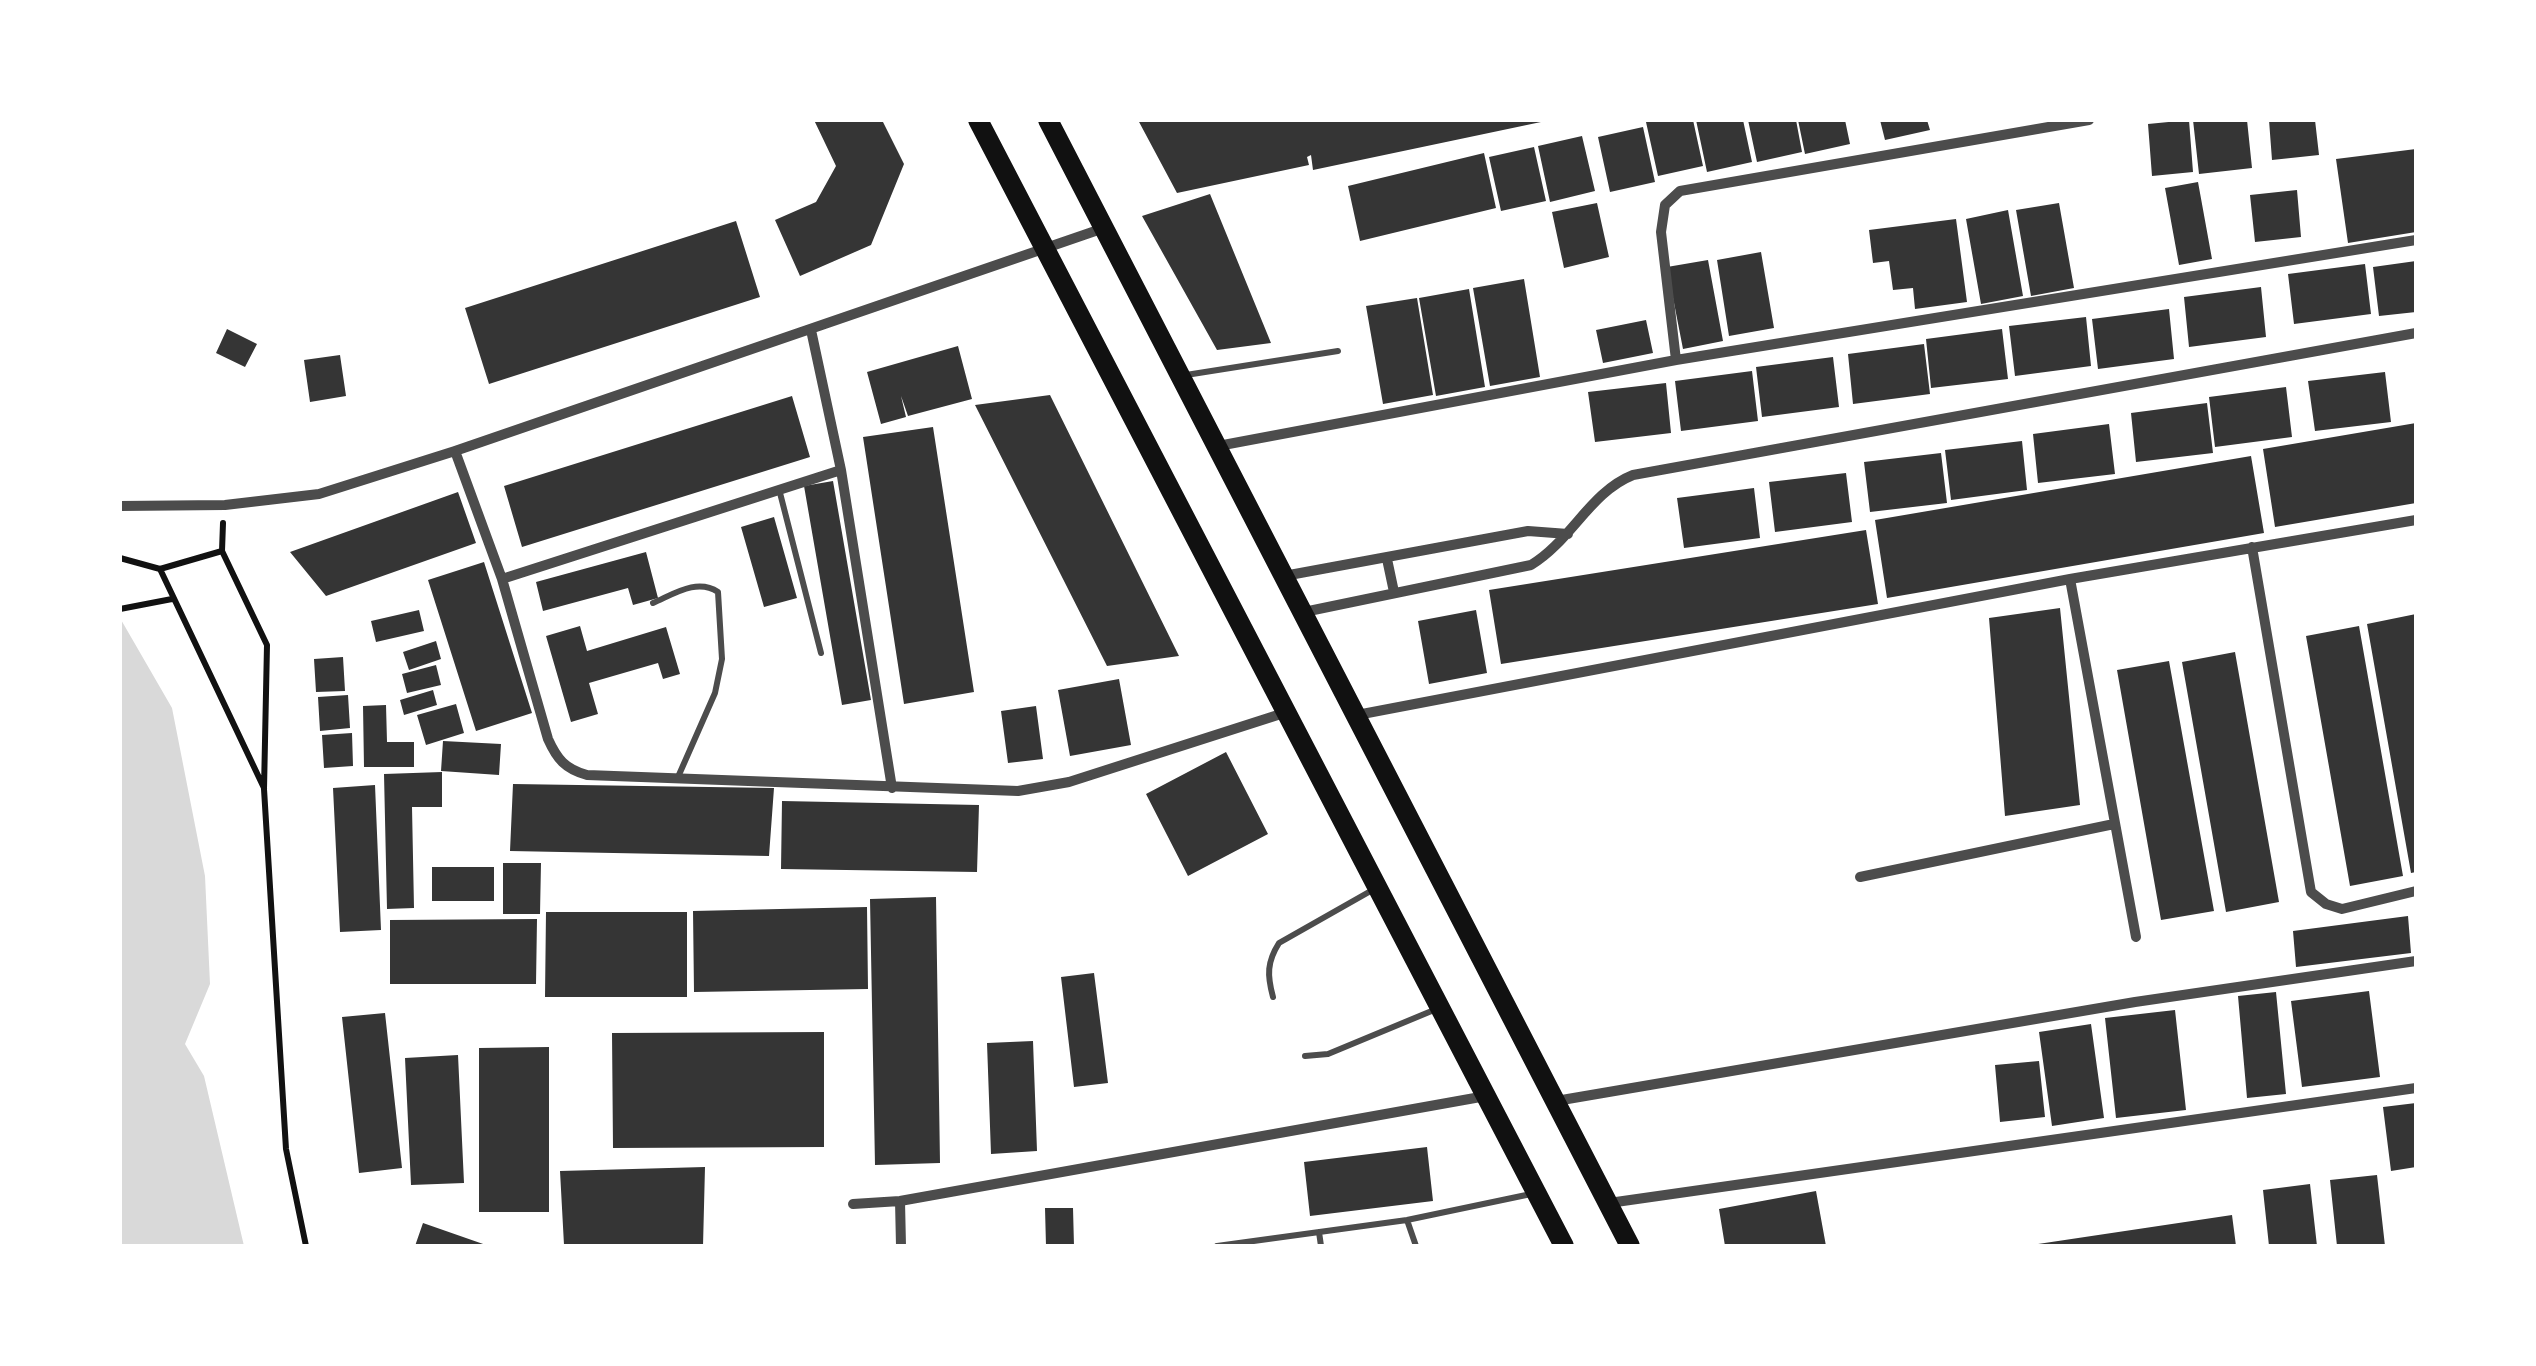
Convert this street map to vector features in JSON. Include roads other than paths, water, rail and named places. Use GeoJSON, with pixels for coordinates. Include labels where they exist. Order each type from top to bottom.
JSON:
{"type":"FeatureCollection","features":[{"type":"Feature","properties":{"kind":"main road"},"geometry":{"type":"LineString","coordinates":[[978,120],[1564,1246]]}},
{"type":"Feature","properties":{"kind":"main road"},"geometry":{"type":"LineString","coordinates":[[1048,120],[1630,1246]]}},
{"type":"Feature","properties":{"kind":"street"},"geometry":{"type":"LineString","coordinates":[[1676,360],[1661,232],[1665,204],[1680,191],[2089,120]]}},
{"type":"Feature","properties":{"kind":"street"},"geometry":{"type":"LineString","coordinates":[[120,506],[226,506],[319,494],[1045,252],[1105,228]]}},
{"type":"Feature","properties":{"kind":"street"},"geometry":{"type":"LineString","coordinates":[[1218,446],[1676,360],[2416,240]]}},
{"type":"Feature","properties":{"kind":"street"},"geometry":{"type":"LineString","coordinates":[[810,330],[841,470],[892,788]]}},
{"type":"Feature","properties":{"kind":"street"},"geometry":{"type":"LineString","coordinates":[[1304,612],[1531,565],[1546,556],[1618,481],[1633,475],[2416,333]]}},
{"type":"Feature","properties":{"kind":"street"},"geometry":{"type":"LineString","coordinates":[[456,451],[502,579],[548,739],[569,770],[586,774],[1018,791],[1068,782],[1284,713]]}},
{"type":"Feature","properties":{"kind":"street"},"geometry":{"type":"LineString","coordinates":[[502,579],[841,470]]}},
{"type":"Feature","properties":{"kind":"street"},"geometry":{"type":"LineString","coordinates":[[1357,715],[2070,579],[2416,520]]}},
{"type":"Feature","properties":{"kind":"street"},"geometry":{"type":"LineString","coordinates":[[1284,576],[1528,532],[1568,534]]}},
{"type":"Feature","properties":{"kind":"street"},"geometry":{"type":"LineString","coordinates":[[2252,547],[2311,892],[2326,904],[2342,909],[2416,891]]}},
{"type":"Feature","properties":{"kind":"street"},"geometry":{"type":"LineString","coordinates":[[1387,559],[1394,592]]}},
{"type":"Feature","properties":{"kind":"street"},"geometry":{"type":"LineString","coordinates":[[2070,579],[2136,937]]}},
{"type":"Feature","properties":{"kind":"street"},"geometry":{"type":"LineString","coordinates":[[1860,877],[2114,824]]}},
{"type":"Feature","properties":{"kind":"street"},"geometry":{"type":"LineString","coordinates":[[1556,1102],[2134,1002],[2416,961]]}},
{"type":"Feature","properties":{"kind":"street"},"geometry":{"type":"LineString","coordinates":[[1608,1203],[2416,1088]]}},
{"type":"Feature","properties":{"kind":"street"},"geometry":{"type":"LineString","coordinates":[[853,1204],[900,1201],[1487,1096]]}},
{"type":"Feature","properties":{"kind":"street"},"geometry":{"type":"LineString","coordinates":[[900,1201],[901,1246]]}},
{"type":"Feature","properties":{"kind":"lane"},"geometry":{"type":"LineString","coordinates":[[1182,376],[1338,351]]}},
{"type":"Feature","properties":{"kind":"lane"},"geometry":{"type":"LineString","coordinates":[[778,488],[821,653]]}},
{"type":"Feature","properties":{"kind":"lane"},"geometry":{"type":"LineString","coordinates":[[654,603],[694,586],[708,586],[718,592],[722,659],[715,693],[678,778]]}},
{"type":"Feature","properties":{"kind":"lane"},"geometry":{"type":"LineString","coordinates":[[1273,996],[1267,976],[1270,957],[1279,942],[1376,888]]}},
{"type":"Feature","properties":{"kind":"lane"},"geometry":{"type":"LineString","coordinates":[[1305,1056],[1328,1054],[1440,1007]]}},
{"type":"Feature","properties":{"kind":"lane"},"geometry":{"type":"LineString","coordinates":[[1217,1246],[1407,1220],[1537,1193]]}},
{"type":"Feature","properties":{"kind":"lane"},"geometry":{"type":"LineString","coordinates":[[1407,1220],[1416,1246]]}},
{"type":"Feature","properties":{"kind":"lane"},"geometry":{"type":"LineString","coordinates":[[1319,1232],[1321,1246]]}}]}
